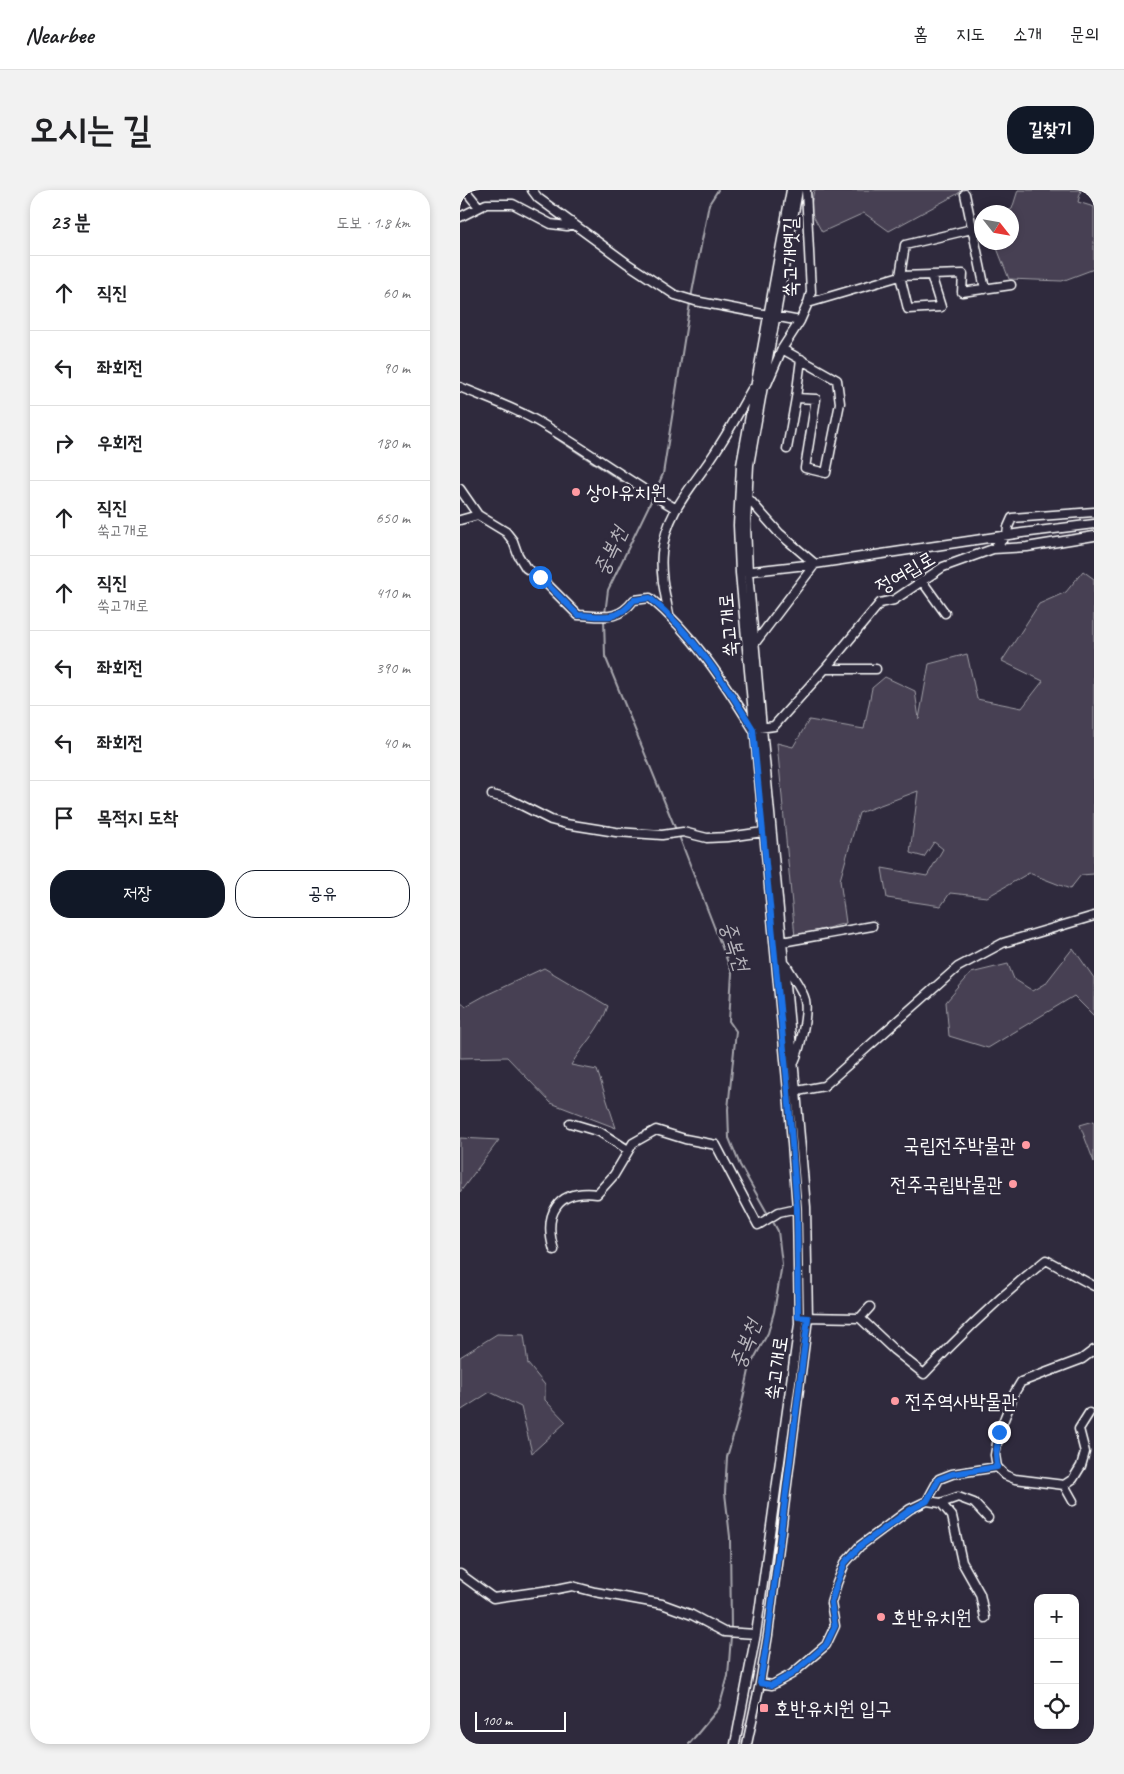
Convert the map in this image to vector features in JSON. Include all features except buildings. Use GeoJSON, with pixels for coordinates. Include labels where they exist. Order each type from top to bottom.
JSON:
{"type":"FeatureCollection","features":[{"type":"Feature","properties":{"kind":"street"},"geometry":{"type":"LineString","coordinates":[[465,190],[479,207]]}},
{"type":"Feature","properties":{"kind":"street","name":"쑥고개옛길"},"geometry":{"type":"LineString","coordinates":[[532,190],[538,198],[628,264],[676,295],[685,299],[800,320],[811,292],[806,190]]}},
{"type":"Feature","properties":{"kind":"street","name":"쑥고개로"},"geometry":{"type":"LineString","coordinates":[[735,1744],[756,1634],[798,1317],[797,1208],[792,1092],[794,1064],[758,729],[744,572],[749,465],[762,395],[791,190]]}},
{"type":"Feature","properties":{"kind":"street","name":"쑥고개로"},"geometry":{"type":"LineString","coordinates":[[746,1744],[760,1683],[768,1635],[808,1318],[806,1206],[763,832],[754,642],[738,525],[741,465],[755,383],[772,316],[798,190]]}},
{"type":"Feature","properties":{"kind":"street"},"geometry":{"type":"LineString","coordinates":[[965,194],[985,289]]}},
{"type":"Feature","properties":{"kind":"street"},"geometry":{"type":"LineString","coordinates":[[460,217],[486,204],[512,204],[551,224],[566,226],[574,224]]}},
{"type":"Feature","properties":{"kind":"street"},"geometry":{"type":"LineString","coordinates":[[931,275],[941,307],[908,309],[900,276],[905,245],[972,229]]}},
{"type":"Feature","properties":{"kind":"street"},"geometry":{"type":"LineString","coordinates":[[808,303],[900,276],[963,274],[962,292],[1011,285]]}},
{"type":"Feature","properties":{"kind":"street"},"geometry":{"type":"LineString","coordinates":[[762,395],[782,349],[800,320]]}},
{"type":"Feature","properties":{"kind":"street"},"geometry":{"type":"LineString","coordinates":[[782,349],[837,380],[840,403],[826,473],[805,468],[816,400],[796,398]]}},
{"type":"Feature","properties":{"kind":"street"},"geometry":{"type":"LineString","coordinates":[[787,449],[801,359]]}},
{"type":"Feature","properties":{"kind":"street"},"geometry":{"type":"LineString","coordinates":[[669,614],[662,574],[662,553],[667,530],[675,508],[719,447],[755,383]]}},
{"type":"Feature","properties":{"kind":"street"},"geometry":{"type":"LineString","coordinates":[[460,387],[503,404],[538,422],[648,493],[675,508]]}},
{"type":"Feature","properties":{"kind":"street"},"geometry":{"type":"LineString","coordinates":[[460,489],[478,515],[506,532],[514,541],[518,555],[526,568],[540,577],[578,615],[614,616],[626,610],[634,600],[650,598],[669,614],[728,686],[758,729]]}},
{"type":"Feature","properties":{"kind":"street"},"geometry":{"type":"LineString","coordinates":[[747,496],[779,533],[815,564],[754,642]]}},
{"type":"Feature","properties":{"kind":"street"},"geometry":{"type":"LineString","coordinates":[[993,549],[1007,535],[1012,518],[1094,512]]}},
{"type":"Feature","properties":{"kind":"street"},"geometry":{"type":"LineString","coordinates":[[460,520],[478,515]]}},
{"type":"Feature","properties":{"kind":"street","name":"정여립로"},"geometry":{"type":"LineString","coordinates":[[744,572],[815,564],[1094,524]]}},
{"type":"Feature","properties":{"kind":"street","name":"정여립로"},"geometry":{"type":"LineString","coordinates":[[758,729],[774,726],[880,603],[894,600],[943,566],[993,549],[1026,547],[1094,536]]}},
{"type":"Feature","properties":{"kind":"street"},"geometry":{"type":"LineString","coordinates":[[922,581],[945,613]]}},
{"type":"Feature","properties":{"kind":"street"},"geometry":{"type":"LineString","coordinates":[[825,669],[876,669]]}},
{"type":"Feature","properties":{"kind":"street"},"geometry":{"type":"LineString","coordinates":[[492,795],[509,799],[551,820],[616,832],[667,834],[683,832],[707,838],[763,832]]}},
{"type":"Feature","properties":{"kind":"street"},"geometry":{"type":"LineString","coordinates":[[792,1092],[824,1086],[958,967],[1003,943],[1094,916]]}},
{"type":"Feature","properties":{"kind":"street"},"geometry":{"type":"LineString","coordinates":[[782,942],[872,926]]}},
{"type":"Feature","properties":{"kind":"street"},"geometry":{"type":"LineString","coordinates":[[784,963],[797,982],[805,1001],[804,1022],[798,1054],[794,1064]]}},
{"type":"Feature","properties":{"kind":"street"},"geometry":{"type":"LineString","coordinates":[[570,1123],[600,1132],[628,1150]]}},
{"type":"Feature","properties":{"kind":"street"},"geometry":{"type":"LineString","coordinates":[[554,1250],[550,1237],[550,1219],[556,1207],[568,1196],[582,1192],[597,1194],[614,1175],[633,1143],[656,1130],[685,1139],[716,1145],[758,1225],[779,1212],[797,1208]]}},
{"type":"Feature","properties":{"kind":"street"},"geometry":{"type":"LineString","coordinates":[[798,1317],[860,1318],[894,1350],[924,1374],[957,1339],[1009,1290],[1046,1260],[1094,1286]]}},
{"type":"Feature","properties":{"kind":"street"},"geometry":{"type":"LineString","coordinates":[[860,1318],[870,1307]]}},
{"type":"Feature","properties":{"kind":"street"},"geometry":{"type":"LineString","coordinates":[[1089,1413],[1079,1429],[1085,1452],[1081,1466],[1073,1479],[1064,1485],[1016,1480],[1005,1475],[997,1467],[996,1455],[999,1432],[1015,1392],[1022,1382],[1082,1359],[1094,1350]]}},
{"type":"Feature","properties":{"kind":"street"},"geometry":{"type":"LineString","coordinates":[[760,1683],[772,1685],[792,1674],[826,1645],[835,1626],[831,1603],[837,1583],[845,1563],[860,1546],[910,1510],[927,1501],[939,1479],[952,1474],[997,1467]]}},
{"type":"Feature","properties":{"kind":"street"},"geometry":{"type":"LineString","coordinates":[[1064,1485],[1073,1500]]}},
{"type":"Feature","properties":{"kind":"street"},"geometry":{"type":"LineString","coordinates":[[927,1501],[941,1503],[958,1497],[963,1498],[974,1503],[988,1518]]}},
{"type":"Feature","properties":{"kind":"street"},"geometry":{"type":"LineString","coordinates":[[941,1503],[952,1516],[962,1562],[980,1594],[985,1618]]}},
{"type":"Feature","properties":{"kind":"street"},"geometry":{"type":"LineString","coordinates":[[460,1574],[493,1598],[572,1586],[662,1604],[692,1615],[724,1632],[756,1634]]}},
{"type":"Feature","properties":{"kind":"shaded area"},"geometry":{"type":"Polygon","coordinates":[[[814,190],[960,190],[959,193],[889,231],[864,213],[822,232],[810,210],[814,190]]]}},
{"type":"Feature","properties":{"kind":"shaded area"},"geometry":{"type":"Polygon","coordinates":[[[1018,190],[1081,190],[1078,202],[1094,207],[1094,269],[1062,281],[1009,279],[998,250],[1019,250],[1019,205],[1013,205],[1018,190]]]}},
{"type":"Feature","properties":{"kind":"shaded area"},"geometry":{"type":"Polygon","coordinates":[[[1083,571],[1094,579],[1094,874],[1081,875],[1070,889],[1029,873],[987,897],[950,893],[941,906],[887,898],[882,868],[927,876],[943,849],[934,842],[924,857],[910,853],[918,791],[859,813],[840,880],[846,923],[795,937],[777,743],[793,747],[809,720],[864,729],[872,688],[885,677],[915,691],[919,719],[929,664],[967,654],[977,699],[1022,708],[1043,681],[1002,661],[1039,604],[1066,592],[1083,571]]]}},
{"type":"Feature","properties":{"kind":"shaded area"},"geometry":{"type":"Polygon","coordinates":[[[1073,948],[1094,978],[1094,1016],[1074,996],[988,1048],[949,1036],[946,1002],[971,973],[1008,964],[1014,979],[1033,991],[1045,984],[1073,948]]]}},
{"type":"Feature","properties":{"kind":"shaded area"},"geometry":{"type":"Polygon","coordinates":[[[544,968],[608,1006],[596,1029],[571,1065],[597,1070],[616,1128],[551,1103],[507,1057],[460,1058],[460,1001],[466,1006],[544,968]]]}},
{"type":"Feature","properties":{"kind":"shaded area"},"geometry":{"type":"Polygon","coordinates":[[[1094,1121],[1094,1162],[1080,1125],[1094,1121]]]}},
{"type":"Feature","properties":{"kind":"shaded area"},"geometry":{"type":"Polygon","coordinates":[[[460,1138],[499,1140],[460,1192],[460,1138]]]}},
{"type":"Feature","properties":{"kind":"shaded area"},"geometry":{"type":"Polygon","coordinates":[[[497,1334],[524,1335],[528,1364],[545,1385],[545,1400],[566,1422],[532,1453],[521,1407],[490,1392],[460,1411],[460,1357],[497,1334]]]}},
{"type":"Feature","properties":{"kind":"waterway","name":"중복천"},"geometry":{"type":"LineString","coordinates":[[691,298],[709,204],[718,190]]}},
{"type":"Feature","properties":{"kind":"waterway","name":"중복천"},"geometry":{"type":"LineString","coordinates":[[655,492],[663,474],[690,303]]}},
{"type":"Feature","properties":{"kind":"waterway"},"geometry":{"type":"LineString","coordinates":[[539,427],[621,481]]}},
{"type":"Feature","properties":{"kind":"waterway","name":"중복천"},"geometry":{"type":"LineString","coordinates":[[605,614],[608,590],[653,497]]}},
{"type":"Feature","properties":{"kind":"waterway","name":"중복천"},"geometry":{"type":"LineString","coordinates":[[604,618],[605,656],[676,830]]}},
{"type":"Feature","properties":{"kind":"waterway","name":"중복천"},"geometry":{"type":"LineString","coordinates":[[679,836],[732,973],[729,1021],[736,1031],[728,1109],[729,1138],[740,1165],[769,1216]]}},
{"type":"Feature","properties":{"kind":"waterway","name":"중복천"},"geometry":{"type":"LineString","coordinates":[[731,1629],[730,1537],[725,1493],[727,1457],[740,1412],[750,1366],[768,1333],[774,1312],[782,1264],[778,1231],[772,1220]]}},
{"type":"Feature","properties":{"kind":"waterway","name":"중복천"},"geometry":{"type":"LineString","coordinates":[[689,1744],[719,1708],[728,1676],[731,1636]]}},
{"type":"Feature","properties":{"kind":"place","name":"상아유치원"},"geometry":{"type":"Point","coordinates":[576,492]}},
{"type":"Feature","properties":{"kind":"place","name":"국립전주박물관"},"geometry":{"type":"Point","coordinates":[1026,1145]}},
{"type":"Feature","properties":{"kind":"place","name":"전주국립박물관"},"geometry":{"type":"Point","coordinates":[1013,1184]}},
{"type":"Feature","properties":{"kind":"place","name":"전주역사박물관"},"geometry":{"type":"Point","coordinates":[895,1401]}},
{"type":"Feature","properties":{"kind":"place","name":"호반유치원"},"geometry":{"type":"Point","coordinates":[881,1617]}},
{"type":"Feature","properties":{"kind":"place","name":"호반유치원 입구"},"geometry":{"type":"Point","coordinates":[764,1708]}},
{"type":"Feature","properties":{"kind":"route"},"geometry":{"type":"LineString","coordinates":[[540,577],[578,615],[614,616],[626,610],[634,600],[650,598],[669,614],[728,686],[753,729],[788,1091],[797,1208],[798,1317],[808,1318],[768,1635],[760,1683],[772,1685],[792,1674],[826,1645],[835,1626],[831,1603],[837,1583],[845,1563],[860,1546],[910,1510],[927,1501],[938,1484],[939,1479],[952,1474],[997,1467],[996,1455],[999,1432]]}}]}
